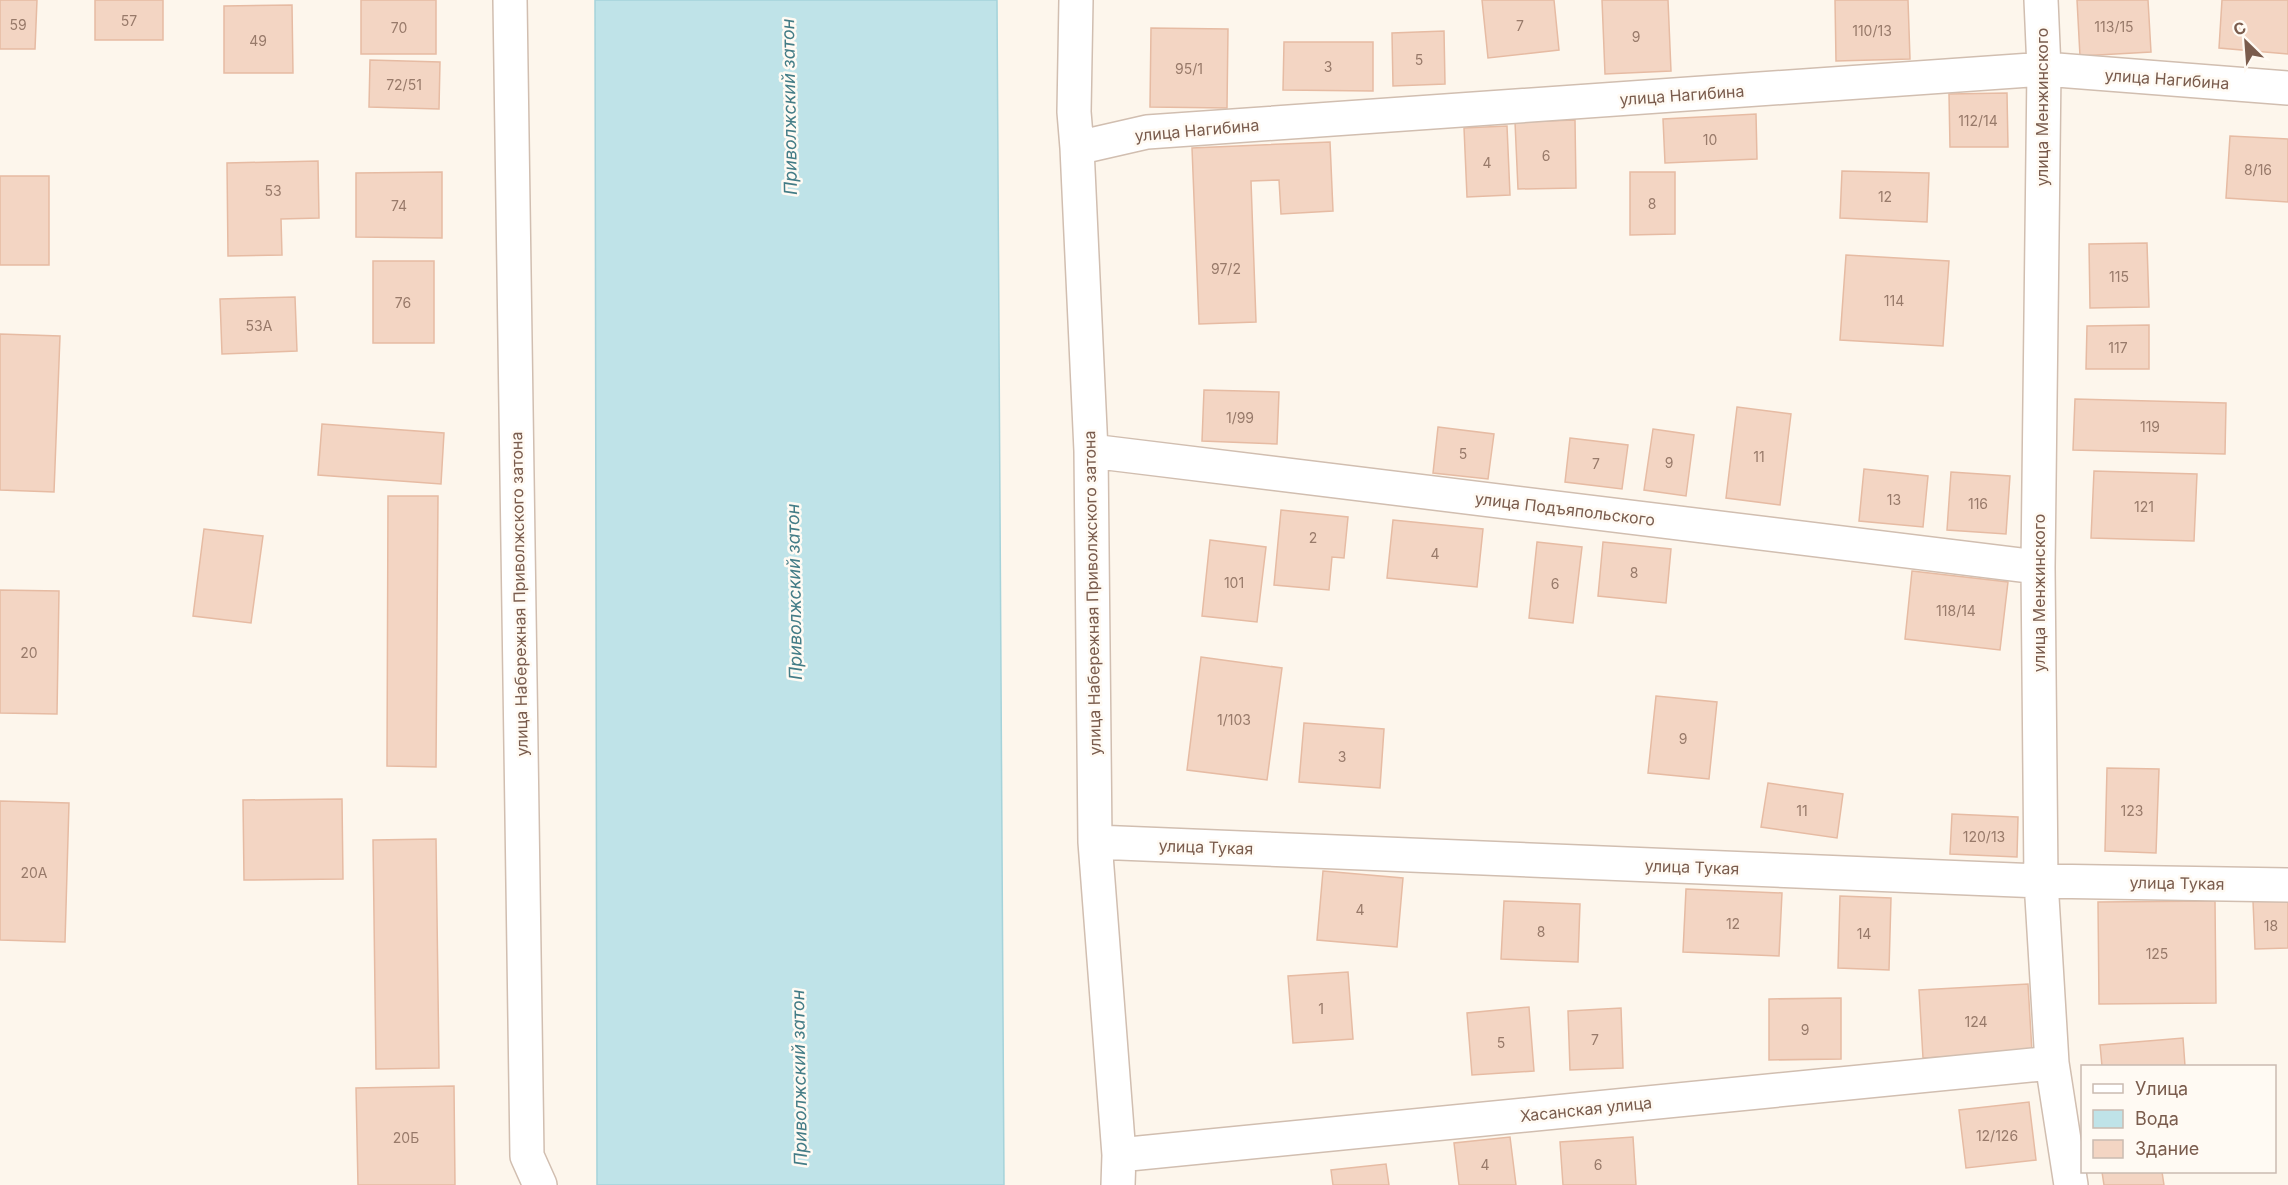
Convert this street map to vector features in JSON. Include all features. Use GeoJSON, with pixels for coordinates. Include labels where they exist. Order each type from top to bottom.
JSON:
{"type":"FeatureCollection","features":[{"type":"Feature","properties":{"kind":"street","name":"улица Набережная Приволжского затона"},"geometry":{"type":"LineString","coordinates":[[510,0],[527,1156],[540,1185]]}},
{"type":"Feature","properties":{"kind":"street","name":"улица Набережная Приволжского затона"},"geometry":{"type":"LineString","coordinates":[[1076,0],[1074,112],[1091,451],[1095,842],[1119,1170]]}},
{"type":"Feature","properties":{"kind":"street","name":"улица Менжинского"},"geometry":{"type":"LineString","coordinates":[[2041,0],[2044,69],[2038,567],[2041,881],[2052,1063],[2071,1185]]}},
{"type":"Feature","properties":{"kind":"street","name":"улица Нагибина"},"geometry":{"type":"LineString","coordinates":[[1077,148],[1147,132],[2044,69],[2288,88]]}},
{"type":"Feature","properties":{"kind":"street","name":"улица Подъяпольского"},"geometry":{"type":"LineString","coordinates":[[1091,451],[2038,567]]}},
{"type":"Feature","properties":{"kind":"street","name":"улица Тукая"},"geometry":{"type":"LineString","coordinates":[[1095,842],[2041,881],[2288,885]]}},
{"type":"Feature","properties":{"kind":"street","name":"Хасанская улица"},"geometry":{"type":"LineString","coordinates":[[1119,1170],[2052,1063]]}},
{"type":"Feature","properties":{"kind":"water","name":"Приволжский затон"},"geometry":{"type":"Polygon","coordinates":[[[595,0],[997,0],[1004,1185],[597,1185],[595,0]]]}},
{"type":"Feature","properties":{"kind":"building"},"geometry":{"type":"Polygon","coordinates":[[[0,0],[37,0],[35,49],[0,49],[0,0]]]}},
{"type":"Feature","properties":{"kind":"building"},"geometry":{"type":"Polygon","coordinates":[[[95,0],[163,0],[163,40],[95,40],[95,0]]]}},
{"type":"Feature","properties":{"kind":"building"},"geometry":{"type":"Polygon","coordinates":[[[361,0],[436,0],[436,54],[361,54],[361,0]]]}},
{"type":"Feature","properties":{"kind":"building"},"geometry":{"type":"Polygon","coordinates":[[[1482,0],[1554,0],[1559,50],[1488,58],[1482,0]]]}},
{"type":"Feature","properties":{"kind":"building"},"geometry":{"type":"Polygon","coordinates":[[[1602,0],[1668,0],[1671,71],[1605,74],[1602,0]]]}},
{"type":"Feature","properties":{"kind":"building"},"geometry":{"type":"Polygon","coordinates":[[[1835,0],[1908,0],[1910,59],[1836,61],[1835,0]]]}},
{"type":"Feature","properties":{"kind":"building"},"geometry":{"type":"Polygon","coordinates":[[[2077,0],[2148,0],[2151,52],[2080,56],[2077,0]]]}},
{"type":"Feature","properties":{"kind":"building"},"geometry":{"type":"Polygon","coordinates":[[[2222,0],[2288,0],[2288,54],[2219,48],[2222,0]]]}},
{"type":"Feature","properties":{"kind":"building"},"geometry":{"type":"Polygon","coordinates":[[[292,5],[293,73],[224,73],[224,6],[292,5]]]}},
{"type":"Feature","properties":{"kind":"building"},"geometry":{"type":"Polygon","coordinates":[[[1151,28],[1228,29],[1227,108],[1150,107],[1151,28]]]}},
{"type":"Feature","properties":{"kind":"building"},"geometry":{"type":"Polygon","coordinates":[[[1444,31],[1445,84],[1393,86],[1392,33],[1444,31]]]}},
{"type":"Feature","properties":{"kind":"building"},"geometry":{"type":"Polygon","coordinates":[[[1284,42],[1373,42],[1373,91],[1283,90],[1284,42]]]}},
{"type":"Feature","properties":{"kind":"building"},"geometry":{"type":"Polygon","coordinates":[[[370,60],[440,62],[439,109],[369,107],[370,60]]]}},
{"type":"Feature","properties":{"kind":"building"},"geometry":{"type":"Polygon","coordinates":[[[2007,93],[2008,147],[1950,147],[1949,94],[2007,93]]]}},
{"type":"Feature","properties":{"kind":"building"},"geometry":{"type":"Polygon","coordinates":[[[1756,114],[1757,159],[1665,163],[1663,119],[1756,114]]]}},
{"type":"Feature","properties":{"kind":"building"},"geometry":{"type":"Polygon","coordinates":[[[1575,120],[1576,188],[1518,189],[1515,122],[1575,120]]]}},
{"type":"Feature","properties":{"kind":"building"},"geometry":{"type":"Polygon","coordinates":[[[1507,126],[1510,195],[1467,197],[1464,128],[1507,126]]]}},
{"type":"Feature","properties":{"kind":"building"},"geometry":{"type":"Polygon","coordinates":[[[2230,136],[2288,139],[2288,202],[2226,198],[2230,136]]]}},
{"type":"Feature","properties":{"kind":"building"},"geometry":{"type":"Polygon","coordinates":[[[1330,142],[1333,211],[1281,214],[1279,180],[1251,181],[1256,322],[1199,324],[1192,148],[1330,142]]]}},
{"type":"Feature","properties":{"kind":"building"},"geometry":{"type":"Polygon","coordinates":[[[318,161],[319,218],[281,219],[282,255],[228,256],[227,163],[318,161]]]}},
{"type":"Feature","properties":{"kind":"building"},"geometry":{"type":"Polygon","coordinates":[[[1842,171],[1929,173],[1927,222],[1840,218],[1842,171]]]}},
{"type":"Feature","properties":{"kind":"building"},"geometry":{"type":"Polygon","coordinates":[[[442,172],[442,238],[356,237],[356,173],[442,172]]]}},
{"type":"Feature","properties":{"kind":"building"},"geometry":{"type":"Polygon","coordinates":[[[1630,172],[1675,172],[1675,234],[1630,235],[1630,172]]]}},
{"type":"Feature","properties":{"kind":"building"},"geometry":{"type":"Polygon","coordinates":[[[0,176],[49,176],[49,265],[0,265],[0,176]]]}},
{"type":"Feature","properties":{"kind":"building"},"geometry":{"type":"Polygon","coordinates":[[[2147,243],[2149,307],[2090,308],[2089,244],[2147,243]]]}},
{"type":"Feature","properties":{"kind":"building"},"geometry":{"type":"Polygon","coordinates":[[[1846,255],[1949,261],[1943,346],[1840,340],[1846,255]]]}},
{"type":"Feature","properties":{"kind":"building"},"geometry":{"type":"Polygon","coordinates":[[[373,261],[434,261],[434,343],[373,343],[373,261]]]}},
{"type":"Feature","properties":{"kind":"building"},"geometry":{"type":"Polygon","coordinates":[[[295,297],[297,351],[222,354],[220,299],[295,297]]]}},
{"type":"Feature","properties":{"kind":"building"},"geometry":{"type":"Polygon","coordinates":[[[2149,325],[2149,369],[2086,369],[2087,326],[2149,325]]]}},
{"type":"Feature","properties":{"kind":"building"},"geometry":{"type":"Polygon","coordinates":[[[0,334],[60,336],[54,492],[0,490],[0,334]]]}},
{"type":"Feature","properties":{"kind":"building"},"geometry":{"type":"Polygon","coordinates":[[[1204,390],[1279,392],[1277,444],[1202,441],[1204,390]]]}},
{"type":"Feature","properties":{"kind":"building"},"geometry":{"type":"Polygon","coordinates":[[[2075,399],[2226,403],[2225,454],[2073,450],[2075,399]]]}},
{"type":"Feature","properties":{"kind":"building"},"geometry":{"type":"Polygon","coordinates":[[[1737,407],[1791,414],[1780,505],[1726,498],[1737,407]]]}},
{"type":"Feature","properties":{"kind":"building"},"geometry":{"type":"Polygon","coordinates":[[[322,424],[444,433],[441,484],[318,475],[322,424]]]}},
{"type":"Feature","properties":{"kind":"building"},"geometry":{"type":"Polygon","coordinates":[[[1438,427],[1494,434],[1488,479],[1433,473],[1438,427]]]}},
{"type":"Feature","properties":{"kind":"building"},"geometry":{"type":"Polygon","coordinates":[[[1653,429],[1694,435],[1686,496],[1644,490],[1653,429]]]}},
{"type":"Feature","properties":{"kind":"building"},"geometry":{"type":"Polygon","coordinates":[[[1570,438],[1628,445],[1622,489],[1565,482],[1570,438]]]}},
{"type":"Feature","properties":{"kind":"building"},"geometry":{"type":"Polygon","coordinates":[[[1864,469],[1928,476],[1923,527],[1859,521],[1864,469]]]}},
{"type":"Feature","properties":{"kind":"building"},"geometry":{"type":"Polygon","coordinates":[[[2094,471],[2197,474],[2194,541],[2091,538],[2094,471]]]}},
{"type":"Feature","properties":{"kind":"building"},"geometry":{"type":"Polygon","coordinates":[[[1951,472],[2010,476],[2006,534],[1947,530],[1951,472]]]}},
{"type":"Feature","properties":{"kind":"building"},"geometry":{"type":"Polygon","coordinates":[[[388,496],[438,496],[436,767],[387,766],[388,496]]]}},
{"type":"Feature","properties":{"kind":"building"},"geometry":{"type":"Polygon","coordinates":[[[1281,510],[1348,517],[1344,558],[1332,557],[1329,590],[1274,585],[1281,510]]]}},
{"type":"Feature","properties":{"kind":"building"},"geometry":{"type":"Polygon","coordinates":[[[1393,520],[1483,529],[1477,587],[1387,578],[1393,520]]]}},
{"type":"Feature","properties":{"kind":"building"},"geometry":{"type":"Polygon","coordinates":[[[204,529],[263,536],[251,623],[193,616],[204,529]]]}},
{"type":"Feature","properties":{"kind":"building"},"geometry":{"type":"Polygon","coordinates":[[[1210,540],[1266,547],[1257,622],[1202,616],[1210,540]]]}},
{"type":"Feature","properties":{"kind":"building"},"geometry":{"type":"Polygon","coordinates":[[[1537,542],[1582,547],[1573,623],[1529,618],[1537,542]]]}},
{"type":"Feature","properties":{"kind":"building"},"geometry":{"type":"Polygon","coordinates":[[[1603,542],[1671,549],[1666,603],[1598,596],[1603,542]]]}},
{"type":"Feature","properties":{"kind":"building"},"geometry":{"type":"Polygon","coordinates":[[[1912,571],[2008,582],[2000,650],[1905,639],[1912,571]]]}},
{"type":"Feature","properties":{"kind":"building"},"geometry":{"type":"Polygon","coordinates":[[[0,590],[59,591],[57,714],[0,713],[0,590]]]}},
{"type":"Feature","properties":{"kind":"building"},"geometry":{"type":"Polygon","coordinates":[[[1201,657],[1282,668],[1267,780],[1187,770],[1201,657]]]}},
{"type":"Feature","properties":{"kind":"building"},"geometry":{"type":"Polygon","coordinates":[[[1656,696],[1717,702],[1709,779],[1648,773],[1656,696]]]}},
{"type":"Feature","properties":{"kind":"building"},"geometry":{"type":"Polygon","coordinates":[[[1304,723],[1384,729],[1380,788],[1299,782],[1304,723]]]}},
{"type":"Feature","properties":{"kind":"building"},"geometry":{"type":"Polygon","coordinates":[[[2107,768],[2159,769],[2156,853],[2105,851],[2107,768]]]}},
{"type":"Feature","properties":{"kind":"building"},"geometry":{"type":"Polygon","coordinates":[[[1768,783],[1843,794],[1837,838],[1761,827],[1768,783]]]}},
{"type":"Feature","properties":{"kind":"building"},"geometry":{"type":"Polygon","coordinates":[[[342,799],[343,879],[244,880],[243,800],[342,799]]]}},
{"type":"Feature","properties":{"kind":"building"},"geometry":{"type":"Polygon","coordinates":[[[0,801],[69,803],[65,942],[0,940],[0,801]]]}},
{"type":"Feature","properties":{"kind":"building"},"geometry":{"type":"Polygon","coordinates":[[[1952,814],[2018,817],[2017,857],[1950,854],[1952,814]]]}},
{"type":"Feature","properties":{"kind":"building"},"geometry":{"type":"Polygon","coordinates":[[[436,839],[439,1068],[376,1069],[373,840],[436,839]]]}},
{"type":"Feature","properties":{"kind":"building"},"geometry":{"type":"Polygon","coordinates":[[[1323,871],[1403,878],[1397,947],[1317,940],[1323,871]]]}},
{"type":"Feature","properties":{"kind":"building"},"geometry":{"type":"Polygon","coordinates":[[[1686,889],[1782,893],[1779,956],[1683,952],[1686,889]]]}},
{"type":"Feature","properties":{"kind":"building"},"geometry":{"type":"Polygon","coordinates":[[[1840,896],[1891,898],[1889,970],[1838,968],[1840,896]]]}},
{"type":"Feature","properties":{"kind":"building"},"geometry":{"type":"Polygon","coordinates":[[[2288,900],[2288,948],[2255,949],[2253,901],[2288,900]]]}},
{"type":"Feature","properties":{"kind":"building"},"geometry":{"type":"Polygon","coordinates":[[[1504,901],[1580,904],[1578,962],[1501,959],[1504,901]]]}},
{"type":"Feature","properties":{"kind":"building"},"geometry":{"type":"Polygon","coordinates":[[[2215,901],[2216,1003],[2099,1004],[2098,902],[2215,901]]]}},
{"type":"Feature","properties":{"kind":"building"},"geometry":{"type":"Polygon","coordinates":[[[1348,972],[1353,1039],[1293,1043],[1288,976],[1348,972]]]}},
{"type":"Feature","properties":{"kind":"building"},"geometry":{"type":"Polygon","coordinates":[[[2028,984],[2032,1052],[1923,1058],[1919,990],[2028,984]]]}},
{"type":"Feature","properties":{"kind":"building"},"geometry":{"type":"Polygon","coordinates":[[[1841,998],[1841,1059],[1769,1060],[1769,999],[1841,998]]]}},
{"type":"Feature","properties":{"kind":"building"},"geometry":{"type":"Polygon","coordinates":[[[1529,1007],[1534,1071],[1472,1075],[1467,1013],[1529,1007]]]}},
{"type":"Feature","properties":{"kind":"building"},"geometry":{"type":"Polygon","coordinates":[[[1621,1008],[1623,1068],[1570,1070],[1568,1011],[1621,1008]]]}},
{"type":"Feature","properties":{"kind":"building"},"geometry":{"type":"Polygon","coordinates":[[[2183,1038],[2185,1065],[2102,1065],[2100,1045],[2183,1038]]]}},
{"type":"Feature","properties":{"kind":"building"},"geometry":{"type":"Polygon","coordinates":[[[454,1086],[455,1185],[358,1185],[356,1088],[454,1086]]]}},
{"type":"Feature","properties":{"kind":"building"},"geometry":{"type":"Polygon","coordinates":[[[2029,1102],[2036,1160],[1966,1168],[1959,1110],[2029,1102]]]}},
{"type":"Feature","properties":{"kind":"building"},"geometry":{"type":"Polygon","coordinates":[[[1510,1137],[1516,1185],[1459,1185],[1454,1143],[1510,1137]]]}},
{"type":"Feature","properties":{"kind":"building"},"geometry":{"type":"Polygon","coordinates":[[[1633,1137],[1636,1185],[1563,1185],[1560,1142],[1633,1137]]]}},
{"type":"Feature","properties":{"kind":"building"},"geometry":{"type":"Polygon","coordinates":[[[1386,1164],[1389,1185],[1333,1185],[1331,1170],[1386,1164]]]}},
{"type":"Feature","properties":{"kind":"building"},"geometry":{"type":"Polygon","coordinates":[[[2102,1173],[2162,1173],[2164,1185],[2104,1185],[2102,1173]]]}}]}
